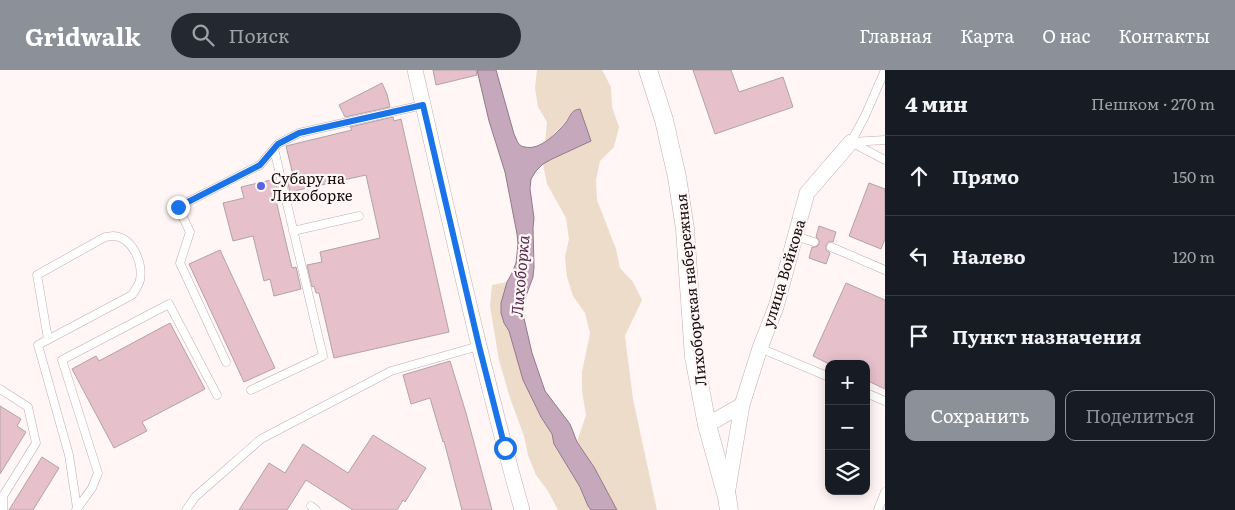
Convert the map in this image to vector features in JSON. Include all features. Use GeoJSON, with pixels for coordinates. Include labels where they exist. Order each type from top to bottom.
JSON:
{"type":"FeatureCollection","features":[{"type":"Feature","properties":{"kind":"street"},"geometry":{"type":"LineString","coordinates":[[415,70],[479,346],[522,510]]}},
{"type":"Feature","properties":{"kind":"street","name":"Лихоборская набережная"},"geometry":{"type":"LineString","coordinates":[[648,70],[664,120],[679,194],[685,229],[694,357],[707,425],[728,503]]}},
{"type":"Feature","properties":{"kind":"street","name":"улица Войкова"},"geometry":{"type":"LineString","coordinates":[[728,503],[742,405],[760,348],[776,307],[807,193],[851,142]]}},
{"type":"Feature","properties":{"kind":"street"},"geometry":{"type":"LineString","coordinates":[[707,425],[742,405]]}},
{"type":"Feature","properties":{"kind":"lane","name":"улица Войкова"},"geometry":{"type":"LineString","coordinates":[[851,142],[866,116],[885,70]]}},
{"type":"Feature","properties":{"kind":"lane"},"geometry":{"type":"LineString","coordinates":[[226,362],[180,263],[190,232],[178,207],[260,165],[278,144],[299,133],[423,105]]}},
{"type":"Feature","properties":{"kind":"lane"},"geometry":{"type":"LineString","coordinates":[[851,142],[885,140]]}},
{"type":"Feature","properties":{"kind":"lane"},"geometry":{"type":"LineString","coordinates":[[851,142],[885,160]]}},
{"type":"Feature","properties":{"kind":"lane"},"geometry":{"type":"LineString","coordinates":[[251,390],[323,356],[274,149]]}},
{"type":"Feature","properties":{"kind":"lane"},"geometry":{"type":"LineString","coordinates":[[293,231],[359,216]]}},
{"type":"Feature","properties":{"kind":"lane"},"geometry":{"type":"LineString","coordinates":[[48,339],[37,275],[105,237],[114,236],[126,241],[136,253],[141,268],[139,283],[132,295],[38,345],[69,455],[77,509]]}},
{"type":"Feature","properties":{"kind":"lane"},"geometry":{"type":"LineString","coordinates":[[795,236],[814,242]]}},
{"type":"Feature","properties":{"kind":"lane"},"geometry":{"type":"LineString","coordinates":[[831,247],[885,270]]}},
{"type":"Feature","properties":{"kind":"lane"},"geometry":{"type":"LineString","coordinates":[[77,509],[92,488],[98,473],[62,360],[168,304],[217,395]]}},
{"type":"Feature","properties":{"kind":"lane"},"geometry":{"type":"LineString","coordinates":[[186,510],[194,497],[261,439],[391,371],[479,346]]}},
{"type":"Feature","properties":{"kind":"lane"},"geometry":{"type":"LineString","coordinates":[[760,348],[825,375]]}},
{"type":"Feature","properties":{"kind":"lane"},"geometry":{"type":"LineString","coordinates":[[0,389],[28,407],[36,443],[3,496],[2,510]]}},
{"type":"Feature","properties":{"kind":"lane"},"geometry":{"type":"LineString","coordinates":[[870,395],[885,401]]}},
{"type":"Feature","properties":{"kind":"lane"},"geometry":{"type":"LineString","coordinates":[[878,510],[885,492]]}},
{"type":"Feature","properties":{"kind":"shaded area"},"geometry":{"type":"Polygon","coordinates":[[[537,70],[602,70],[611,87],[612,107],[619,127],[614,147],[600,161],[596,180],[597,200],[616,249],[620,268],[633,282],[642,300],[625,336],[633,399],[657,510],[617,510],[594,467],[577,442],[586,415],[582,391],[582,372],[590,333],[585,313],[573,296],[567,277],[565,257],[569,239],[566,218],[547,184],[543,164],[591,141],[580,109],[572,112],[545,143],[547,122],[538,107],[535,88],[537,70]]]}},
{"type":"Feature","properties":{"kind":"shaded area"},"geometry":{"type":"Polygon","coordinates":[[[507,282],[501,303],[504,323],[509,331],[528,390],[541,417],[552,434],[554,444],[580,487],[591,510],[558,510],[548,491],[536,475],[528,455],[524,436],[499,360],[490,306],[492,285],[507,282]]]}},
{"type":"Feature","properties":{"kind":"water","name":"Лихоборка"},"geometry":{"type":"Polygon","coordinates":[[[477,70],[496,70],[514,134],[521,146],[537,146],[548,140],[567,121],[573,111],[580,109],[591,141],[543,164],[531,179],[530,189],[534,218],[534,267],[533,277],[523,304],[523,314],[532,353],[545,391],[570,424],[577,442],[594,467],[617,510],[591,510],[588,506],[580,487],[554,444],[552,434],[541,417],[523,380],[509,331],[504,323],[501,303],[507,282],[516,263],[517,234],[505,172],[489,121],[477,70]]]}},
{"type":"Feature","properties":{"kind":"building"},"geometry":{"type":"Polygon","coordinates":[[[433,70],[476,70],[477,75],[436,85],[433,70]]]}},
{"type":"Feature","properties":{"kind":"building"},"geometry":{"type":"Polygon","coordinates":[[[693,70],[731,70],[739,92],[783,77],[793,107],[715,134],[693,70]]]}},
{"type":"Feature","properties":{"kind":"building"},"geometry":{"type":"Polygon","coordinates":[[[382,83],[390,107],[345,117],[339,105],[382,83]]]}},
{"type":"Feature","properties":{"kind":"building"},"geometry":{"type":"Polygon","coordinates":[[[393,117],[394,121],[401,119],[449,332],[334,358],[319,293],[316,293],[314,286],[312,287],[307,265],[322,262],[320,252],[380,238],[366,175],[290,192],[286,176],[293,175],[286,146],[352,130],[350,127],[393,117]]]}},
{"type":"Feature","properties":{"kind":"building"},"geometry":{"type":"Polygon","coordinates":[[[275,179],[279,195],[275,196],[292,268],[296,267],[301,289],[274,296],[270,279],[264,281],[253,236],[233,241],[223,203],[244,198],[241,187],[275,179]]]}},
{"type":"Feature","properties":{"kind":"building"},"geometry":{"type":"Polygon","coordinates":[[[869,183],[885,189],[885,239],[881,249],[849,236],[869,183]]]}},
{"type":"Feature","properties":{"kind":"building"},"geometry":{"type":"Polygon","coordinates":[[[819,226],[836,232],[833,242],[828,242],[826,245],[826,250],[830,253],[826,264],[809,258],[812,247],[816,247],[819,244],[819,240],[816,237],[819,226]]]}},
{"type":"Feature","properties":{"kind":"building"},"geometry":{"type":"Polygon","coordinates":[[[220,250],[275,368],[244,382],[189,264],[220,250]]]}},
{"type":"Feature","properties":{"kind":"building"},"geometry":{"type":"Polygon","coordinates":[[[846,283],[885,300],[885,389],[870,382],[870,360],[825,360],[825,362],[813,356],[846,283]]]}},
{"type":"Feature","properties":{"kind":"building"},"geometry":{"type":"Polygon","coordinates":[[[170,323],[205,389],[142,422],[147,431],[114,448],[72,369],[96,356],[99,361],[170,323]]]}},
{"type":"Feature","properties":{"kind":"building"},"geometry":{"type":"Polygon","coordinates":[[[450,361],[492,510],[462,510],[444,441],[430,398],[411,404],[403,375],[450,361]]]}},
{"type":"Feature","properties":{"kind":"building"},"geometry":{"type":"Polygon","coordinates":[[[0,406],[21,419],[17,426],[26,432],[0,474],[0,406]]]}},
{"type":"Feature","properties":{"kind":"building"},"geometry":{"type":"Polygon","coordinates":[[[373,435],[426,468],[405,502],[403,500],[397,510],[353,510],[306,480],[287,510],[239,510],[269,463],[285,473],[303,444],[348,473],[373,435]]]}},
{"type":"Feature","properties":{"kind":"building"},"geometry":{"type":"Polygon","coordinates":[[[42,457],[59,468],[33,510],[9,510],[42,457]]]}},
{"type":"Feature","properties":{"kind":"place","name":"Субару на Лихоборке"},"geometry":{"type":"Point","coordinates":[261,186]}},
{"type":"Feature","properties":{"kind":"route"},"geometry":{"type":"LineString","coordinates":[[178,207],[260,165],[278,144],[299,133],[423,105],[479,346],[505,448]]}}]}
